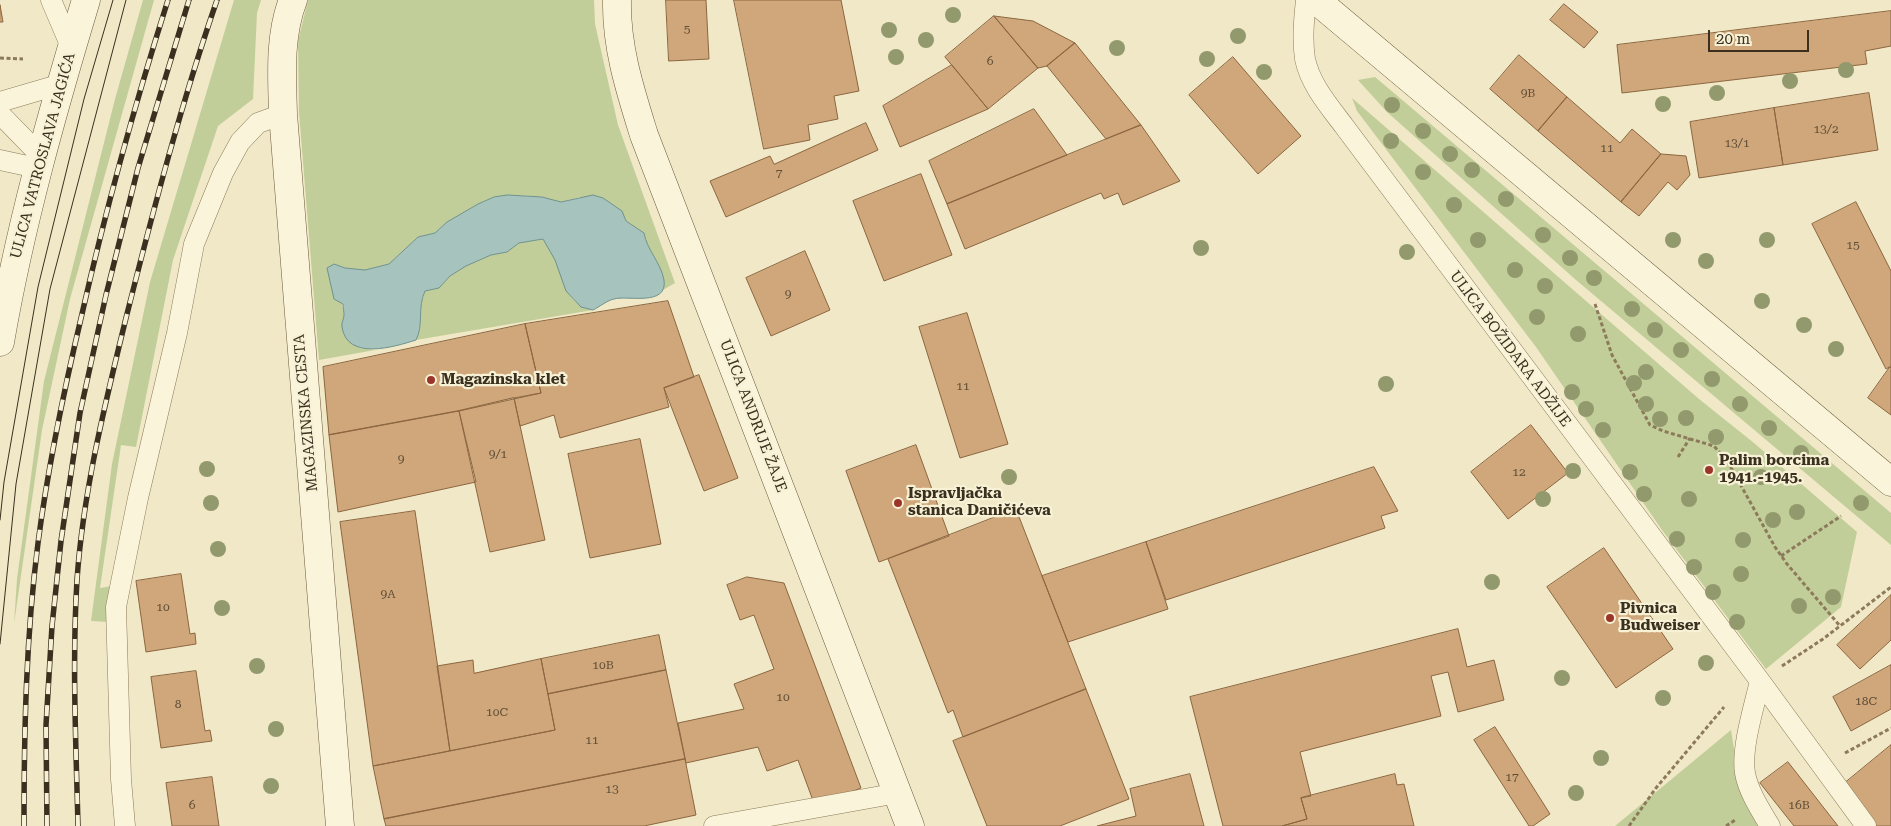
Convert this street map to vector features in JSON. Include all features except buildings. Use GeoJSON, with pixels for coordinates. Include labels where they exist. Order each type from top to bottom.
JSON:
{"type":"FeatureCollection","features":[{"type":"Feature","properties":{"kind":"street","name":"ULICA VATROSLAVA JAGIĆA"},"geometry":{"type":"LineString","coordinates":[[0,342],[39,162],[86,0]]}},
{"type":"Feature","properties":{"kind":"street","name":"MAGAZINSKA CESTA"},"geometry":{"type":"LineString","coordinates":[[293,0],[283,42],[283,114],[340,826]]}},
{"type":"Feature","properties":{"kind":"street","name":"ULICA ANDRIJE ŽAJE"},"geometry":{"type":"LineString","coordinates":[[617,0],[616,17],[621,59],[644,135],[910,826]]}},
{"type":"Feature","properties":{"kind":"street"},"geometry":{"type":"LineString","coordinates":[[1316,0],[1891,482]]}},
{"type":"Feature","properties":{"kind":"lane"},"geometry":{"type":"LineString","coordinates":[[50,0],[71,47]]}},
{"type":"Feature","properties":{"kind":"lane","name":"ULICA BOŽIDARA ADŽIJE"},"geometry":{"type":"LineString","coordinates":[[1306,0],[1303,42],[1305,60],[1314,82],[1344,126],[1760,681],[1866,826]]}},
{"type":"Feature","properties":{"kind":"lane"},"geometry":{"type":"LineString","coordinates":[[0,102],[61,84]]}},
{"type":"Feature","properties":{"kind":"lane"},"geometry":{"type":"LineString","coordinates":[[0,114],[39,162]]}},
{"type":"Feature","properties":{"kind":"lane"},"geometry":{"type":"LineString","coordinates":[[124,826],[116,607],[138,498],[177,333],[194,244],[223,173],[240,142],[258,123],[283,114]]}},
{"type":"Feature","properties":{"kind":"lane"},"geometry":{"type":"LineString","coordinates":[[0,160],[39,162]]}},
{"type":"Feature","properties":{"kind":"lane"},"geometry":{"type":"LineString","coordinates":[[1760,681],[1746,738],[1745,774],[1758,806],[1770,826]]}},
{"type":"Feature","properties":{"kind":"lane"},"geometry":{"type":"LineString","coordinates":[[714,826],[898,794]]}},
{"type":"Feature","properties":{"kind":"path"},"geometry":{"type":"LineString","coordinates":[[0,58],[24,59]]}},
{"type":"Feature","properties":{"kind":"path"},"geometry":{"type":"LineString","coordinates":[[1595,304],[1612,355],[1650,425],[1663,431],[1714,446],[1720,451],[1781,556],[1840,626]]}},
{"type":"Feature","properties":{"kind":"path"},"geometry":{"type":"LineString","coordinates":[[1678,457],[1690,438]]}},
{"type":"Feature","properties":{"kind":"path"},"geometry":{"type":"LineString","coordinates":[[1781,556],[1841,516]]}},
{"type":"Feature","properties":{"kind":"path"},"geometry":{"type":"LineString","coordinates":[[1629,826],[1656,788],[1727,703],[1840,626],[1891,587]]}},
{"type":"Feature","properties":{"kind":"path"},"geometry":{"type":"LineString","coordinates":[[1822,765],[1891,728]]}},
{"type":"Feature","properties":{"kind":"path"},"geometry":{"type":"LineString","coordinates":[[1726,826],[1736,820]]}},
{"type":"Feature","properties":{"kind":"green space"},"geometry":{"type":"Polygon","coordinates":[[[143,0],[154,0],[70,299],[42,430],[14,624],[17,579],[44,381],[115,99],[143,0]]]}},
{"type":"Feature","properties":{"kind":"green space"},"geometry":{"type":"Polygon","coordinates":[[[234,0],[261,0],[257,13],[253,99],[218,126],[173,260],[136,447],[121,445],[100,588],[113,586],[109,622],[91,621],[112,464],[150,282],[234,0]]]}},
{"type":"Feature","properties":{"kind":"green space"},"geometry":{"type":"Polygon","coordinates":[[[308,0],[594,0],[595,24],[618,125],[675,283],[663,290],[659,268],[644,233],[626,221],[580,197],[561,202],[542,197],[516,195],[494,197],[447,222],[435,233],[418,237],[389,264],[365,270],[345,268],[334,264],[344,314],[342,326],[359,348],[375,350],[319,360],[299,112],[298,41],[308,0]]]}},
{"type":"Feature","properties":{"kind":"green space"},"geometry":{"type":"Polygon","coordinates":[[[1375,77],[1891,513],[1891,545],[1576,280],[1387,112],[1358,80],[1375,77]]]}},
{"type":"Feature","properties":{"kind":"green space"},"geometry":{"type":"Polygon","coordinates":[[[1352,98],[1699,399],[1754,443],[1857,532],[1841,607],[1766,669],[1662,530],[1536,347],[1357,111],[1352,98]]]}},
{"type":"Feature","properties":{"kind":"green space"},"geometry":{"type":"Polygon","coordinates":[[[543,239],[554,256],[571,297],[583,307],[593,310],[416,340],[420,328],[421,304],[425,291],[439,288],[450,276],[466,266],[491,255],[507,252],[519,243],[543,239]]]}},
{"type":"Feature","properties":{"kind":"green space"},"geometry":{"type":"Polygon","coordinates":[[[1731,730],[1737,768],[1761,826],[1615,826],[1731,730]]]}},
{"type":"Feature","properties":{"kind":"water"},"geometry":{"type":"Polygon","coordinates":[[[508,195],[542,197],[561,202],[593,195],[603,198],[622,211],[626,221],[644,233],[660,268],[664,280],[664,288],[660,294],[653,297],[614,299],[593,310],[581,307],[566,291],[555,260],[543,239],[519,243],[507,252],[491,255],[466,266],[450,276],[439,288],[425,291],[421,304],[420,328],[416,340],[396,346],[373,349],[362,348],[346,338],[342,326],[343,304],[334,299],[327,268],[334,264],[345,268],[365,270],[389,264],[418,237],[435,233],[447,222],[478,204],[494,197],[508,195]]]}},
{"type":"Feature","properties":{"kind":"tram line"},"geometry":{"type":"LineString","coordinates":[[0,520],[4,482],[38,287],[84,99],[113,0]]}},
{"type":"Feature","properties":{"kind":"tram line"},"geometry":{"type":"LineString","coordinates":[[0,644],[16,484],[50,289],[126,0]]}},
{"type":"Feature","properties":{"kind":"railway"},"geometry":{"type":"LineString","coordinates":[[24,826],[28,649],[38,543],[47,485],[57,428],[91,274],[111,195],[168,0]]}},
{"type":"Feature","properties":{"kind":"railway"},"geometry":{"type":"LineString","coordinates":[[47,826],[46,725],[52,626],[61,541],[80,413],[106,295],[138,168],[189,0]]}},
{"type":"Feature","properties":{"kind":"railway"},"geometry":{"type":"LineString","coordinates":[[78,826],[75,642],[77,580],[84,514],[96,448],[126,318],[168,158],[217,0]]}},
{"type":"Feature","properties":{"kind":"place","name":"Magazinska klet"},"geometry":{"type":"Point","coordinates":[431,380]}},
{"type":"Feature","properties":{"kind":"place","name":"Palim borcima 1941.-1945."},"geometry":{"type":"Point","coordinates":[1709,470]}},
{"type":"Feature","properties":{"kind":"place","name":"Ispravljačka stanica Daničićeva"},"geometry":{"type":"Point","coordinates":[898,503]}},
{"type":"Feature","properties":{"kind":"place","name":"Pivnica Budweiser"},"geometry":{"type":"Point","coordinates":[1610,618]}}]}
